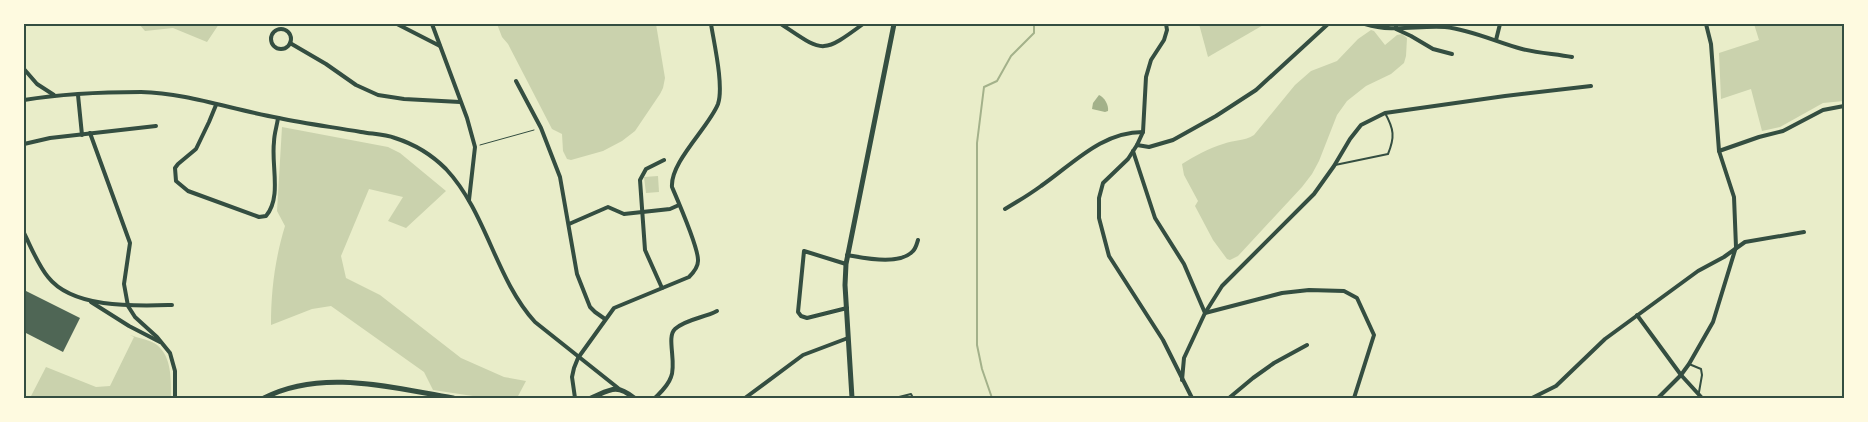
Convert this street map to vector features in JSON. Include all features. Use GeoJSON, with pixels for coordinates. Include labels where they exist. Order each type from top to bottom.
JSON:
{"type":"FeatureCollection","features":[{"type":"Feature","properties":{"kind":"street"},"geometry":{"type":"LineString","coordinates":[[397,24],[441,46]]}},
{"type":"Feature","properties":{"kind":"street"},"geometry":{"type":"LineString","coordinates":[[432,24],[467,118],[475,147],[469,200]]}},
{"type":"Feature","properties":{"kind":"street"},"geometry":{"type":"LineString","coordinates":[[576,398],[572,377],[578,358],[614,308],[688,277],[693,273],[699,260],[672,184],[680,162],[718,105],[719,81],[711,24]]}},
{"type":"Feature","properties":{"kind":"street"},"geometry":{"type":"LineString","coordinates":[[781,24],[811,44],[820,47],[840,41],[863,24]]}},
{"type":"Feature","properties":{"kind":"street"},"geometry":{"type":"LineString","coordinates":[[852,398],[846,308],[847,254],[894,24]]}},
{"type":"Feature","properties":{"kind":"street"},"geometry":{"type":"LineString","coordinates":[[1166,24],[1167,30],[1164,40],[1151,60],[1146,77],[1143,132],[1128,159],[1103,183],[1098,198],[1099,218],[1109,256],[1163,340],[1192,398]]}},
{"type":"Feature","properties":{"kind":"street"},"geometry":{"type":"LineString","coordinates":[[1137,145],[1149,147],[1173,140],[1216,116],[1256,90],[1328,24]]}},
{"type":"Feature","properties":{"kind":"street"},"geometry":{"type":"LineString","coordinates":[[1365,24],[1396,30],[1444,27],[1480,34],[1523,49],[1572,57]]}},
{"type":"Feature","properties":{"kind":"street"},"geometry":{"type":"LineString","coordinates":[[1396,24],[1396,30]]}},
{"type":"Feature","properties":{"kind":"street"},"geometry":{"type":"LineString","coordinates":[[1496,40],[1500,24]]}},
{"type":"Feature","properties":{"kind":"street"},"geometry":{"type":"LineString","coordinates":[[1658,398],[1689,364],[1713,322],[1736,247],[1734,197],[1719,151],[1711,44],[1706,24]]}},
{"type":"Feature","properties":{"kind":"street"},"geometry":{"type":"LineString","coordinates":[[278,29],[284,29],[290,34],[290,43],[284,49],[277,49],[272,44],[271,36],[278,29]]}},
{"type":"Feature","properties":{"kind":"street"},"geometry":{"type":"LineString","coordinates":[[1396,30],[1411,36],[1433,49],[1452,54]]}},
{"type":"Feature","properties":{"kind":"street"},"geometry":{"type":"LineString","coordinates":[[290,43],[326,64],[356,85],[378,95],[460,102]]}},
{"type":"Feature","properties":{"kind":"street"},"geometry":{"type":"LineString","coordinates":[[24,69],[37,84],[54,96]]}},
{"type":"Feature","properties":{"kind":"street"},"geometry":{"type":"LineString","coordinates":[[516,81],[541,128],[560,177],[577,274],[590,307],[605,319]]}},
{"type":"Feature","properties":{"kind":"street"},"geometry":{"type":"LineString","coordinates":[[1182,380],[1184,358],[1205,312],[1222,286],[1314,194],[1350,139],[1361,126],[1385,113],[1591,86]]}},
{"type":"Feature","properties":{"kind":"street"},"geometry":{"type":"LineString","coordinates":[[24,100],[54,96],[156,93],[278,118],[394,137],[413,145],[427,152],[446,170],[469,200],[519,304],[535,322],[578,358],[634,398]]}},
{"type":"Feature","properties":{"kind":"street"},"geometry":{"type":"LineString","coordinates":[[78,95],[82,135]]}},
{"type":"Feature","properties":{"kind":"street"},"geometry":{"type":"LineString","coordinates":[[216,105],[196,149],[175,168],[176,181],[188,191],[259,217],[266,216],[272,209],[274,193],[273,143],[278,118]]}},
{"type":"Feature","properties":{"kind":"street"},"geometry":{"type":"LineString","coordinates":[[1719,151],[1783,131],[1823,110],[1844,106]]}},
{"type":"Feature","properties":{"kind":"street"},"geometry":{"type":"LineString","coordinates":[[24,144],[156,126]]}},
{"type":"Feature","properties":{"kind":"street"},"geometry":{"type":"LineString","coordinates":[[1005,209],[1042,186],[1081,155],[1103,142],[1116,136],[1143,132]]}},
{"type":"Feature","properties":{"kind":"street"},"geometry":{"type":"LineString","coordinates":[[90,134],[130,243],[124,284],[128,306],[135,317],[164,344],[170,353],[173,360],[175,398]]}},
{"type":"Feature","properties":{"kind":"street"},"geometry":{"type":"LineString","coordinates":[[1133,151],[1155,218],[1184,264],[1205,312]]}},
{"type":"Feature","properties":{"kind":"street"},"geometry":{"type":"LineString","coordinates":[[662,288],[645,250],[640,180],[646,169],[664,160]]}},
{"type":"Feature","properties":{"kind":"street"},"geometry":{"type":"LineString","coordinates":[[569,224],[610,206],[622,214],[670,208],[679,205]]}},
{"type":"Feature","properties":{"kind":"street"},"geometry":{"type":"LineString","coordinates":[[1532,398],[1556,386],[1585,356],[1605,339],[1698,271],[1724,257],[1736,247],[1745,242],[1804,232]]}},
{"type":"Feature","properties":{"kind":"street"},"geometry":{"type":"LineString","coordinates":[[24,233],[48,278],[62,290],[89,301],[129,326],[164,344]]}},
{"type":"Feature","properties":{"kind":"street"},"geometry":{"type":"LineString","coordinates":[[847,254],[873,260],[897,258],[912,252],[918,240]]}},
{"type":"Feature","properties":{"kind":"street"},"geometry":{"type":"LineString","coordinates":[[846,264],[804,252],[798,312],[806,318],[846,308]]}},
{"type":"Feature","properties":{"kind":"street"},"geometry":{"type":"LineString","coordinates":[[1205,312],[1282,293],[1310,290],[1344,291],[1358,298],[1374,335],[1354,398]]}},
{"type":"Feature","properties":{"kind":"street"},"geometry":{"type":"LineString","coordinates":[[89,301],[128,306],[172,305]]}},
{"type":"Feature","properties":{"kind":"street"},"geometry":{"type":"LineString","coordinates":[[655,398],[671,378],[673,330],[680,324],[709,316],[717,311]]}},
{"type":"Feature","properties":{"kind":"street"},"geometry":{"type":"LineString","coordinates":[[1638,315],[1681,375],[1700,396]]}},
{"type":"Feature","properties":{"kind":"street"},"geometry":{"type":"LineString","coordinates":[[745,398],[803,355],[848,338]]}},
{"type":"Feature","properties":{"kind":"street"},"geometry":{"type":"LineString","coordinates":[[1229,398],[1252,378],[1274,363],[1307,345]]}},
{"type":"Feature","properties":{"kind":"street"},"geometry":{"type":"LineString","coordinates":[[264,398],[295,386],[340,382],[374,385],[453,398]]}},
{"type":"Feature","properties":{"kind":"street"},"geometry":{"type":"LineString","coordinates":[[591,398],[608,390],[618,388]]}},
{"type":"Feature","properties":{"kind":"lane"},"geometry":{"type":"LineString","coordinates":[[1334,166],[1388,154],[1394,141],[1392,126],[1385,113]]}},
{"type":"Feature","properties":{"kind":"lane"},"geometry":{"type":"LineString","coordinates":[[1689,364],[1701,369],[1700,396]]}},
{"type":"Feature","properties":{"kind":"lane"},"geometry":{"type":"LineString","coordinates":[[895,398],[911,394],[913,398]]}},
{"type":"Feature","properties":{"kind":"path"},"geometry":{"type":"LineString","coordinates":[[475,147],[541,128]]}},
{"type":"Feature","properties":{"kind":"shaded area"},"geometry":{"type":"Polygon","coordinates":[[[139,24],[219,24],[207,42],[173,28],[145,31],[139,24]]]}},
{"type":"Feature","properties":{"kind":"shaded area"},"geometry":{"type":"Polygon","coordinates":[[[497,24],[512,26],[514,24],[656,24],[665,78],[663,88],[635,131],[622,141],[603,151],[571,160],[567,159],[563,151],[562,134],[552,129],[508,44],[502,37],[497,24]]]}},
{"type":"Feature","properties":{"kind":"shaded area"},"geometry":{"type":"Polygon","coordinates":[[[1199,24],[1265,24],[1208,57],[1199,24]]]}},
{"type":"Feature","properties":{"kind":"shaded area"},"geometry":{"type":"Polygon","coordinates":[[[1754,24],[1844,24],[1844,101],[1823,103],[1780,127],[1762,131],[1751,89],[1721,99],[1719,53],[1759,40],[1754,24]]]}},
{"type":"Feature","properties":{"kind":"shaded area"},"geometry":{"type":"Polygon","coordinates":[[[1371,30],[1374,31],[1385,45],[1397,35],[1402,34],[1407,38],[1404,63],[1391,74],[1366,86],[1347,101],[1337,115],[1312,174],[1238,256],[1230,260],[1227,259],[1213,240],[1195,206],[1198,201],[1184,175],[1182,164],[1213,148],[1254,135],[1295,85],[1311,71],[1337,61],[1358,39],[1371,30]]]}},
{"type":"Feature","properties":{"kind":"shaded area"},"geometry":{"type":"Polygon","coordinates":[[[1099,95],[1106,101],[1108,111],[1092,109],[1093,103],[1099,95]]]}},
{"type":"Feature","properties":{"kind":"shaded area"},"geometry":{"type":"Polygon","coordinates":[[[282,127],[388,147],[400,153],[446,191],[406,228],[388,221],[403,197],[369,189],[341,256],[346,278],[380,295],[461,358],[504,377],[526,381],[517,398],[486,398],[433,390],[424,372],[331,306],[312,309],[271,325],[274,275],[285,226],[277,211],[282,127]]]}},
{"type":"Feature","properties":{"kind":"shaded area"},"geometry":{"type":"Polygon","coordinates":[[[658,176],[659,192],[646,193],[644,177],[658,176]]]}},
{"type":"Feature","properties":{"kind":"shaded area"},"geometry":{"type":"Polygon","coordinates":[[[130,335],[157,345],[166,356],[170,369],[171,398],[30,398],[46,367],[96,387],[110,386],[134,337],[130,335]]]}},
{"type":"Feature","properties":{"kind":"building"},"geometry":{"type":"Polygon","coordinates":[[[24,290],[80,318],[63,352],[24,332],[24,290]]]}},
{"type":"Feature","properties":{"kind":"waterway"},"geometry":{"type":"LineString","coordinates":[[992,398],[982,369],[977,345],[977,143],[984,87],[997,81],[1011,56],[1034,33],[1034,24]]}}]}
